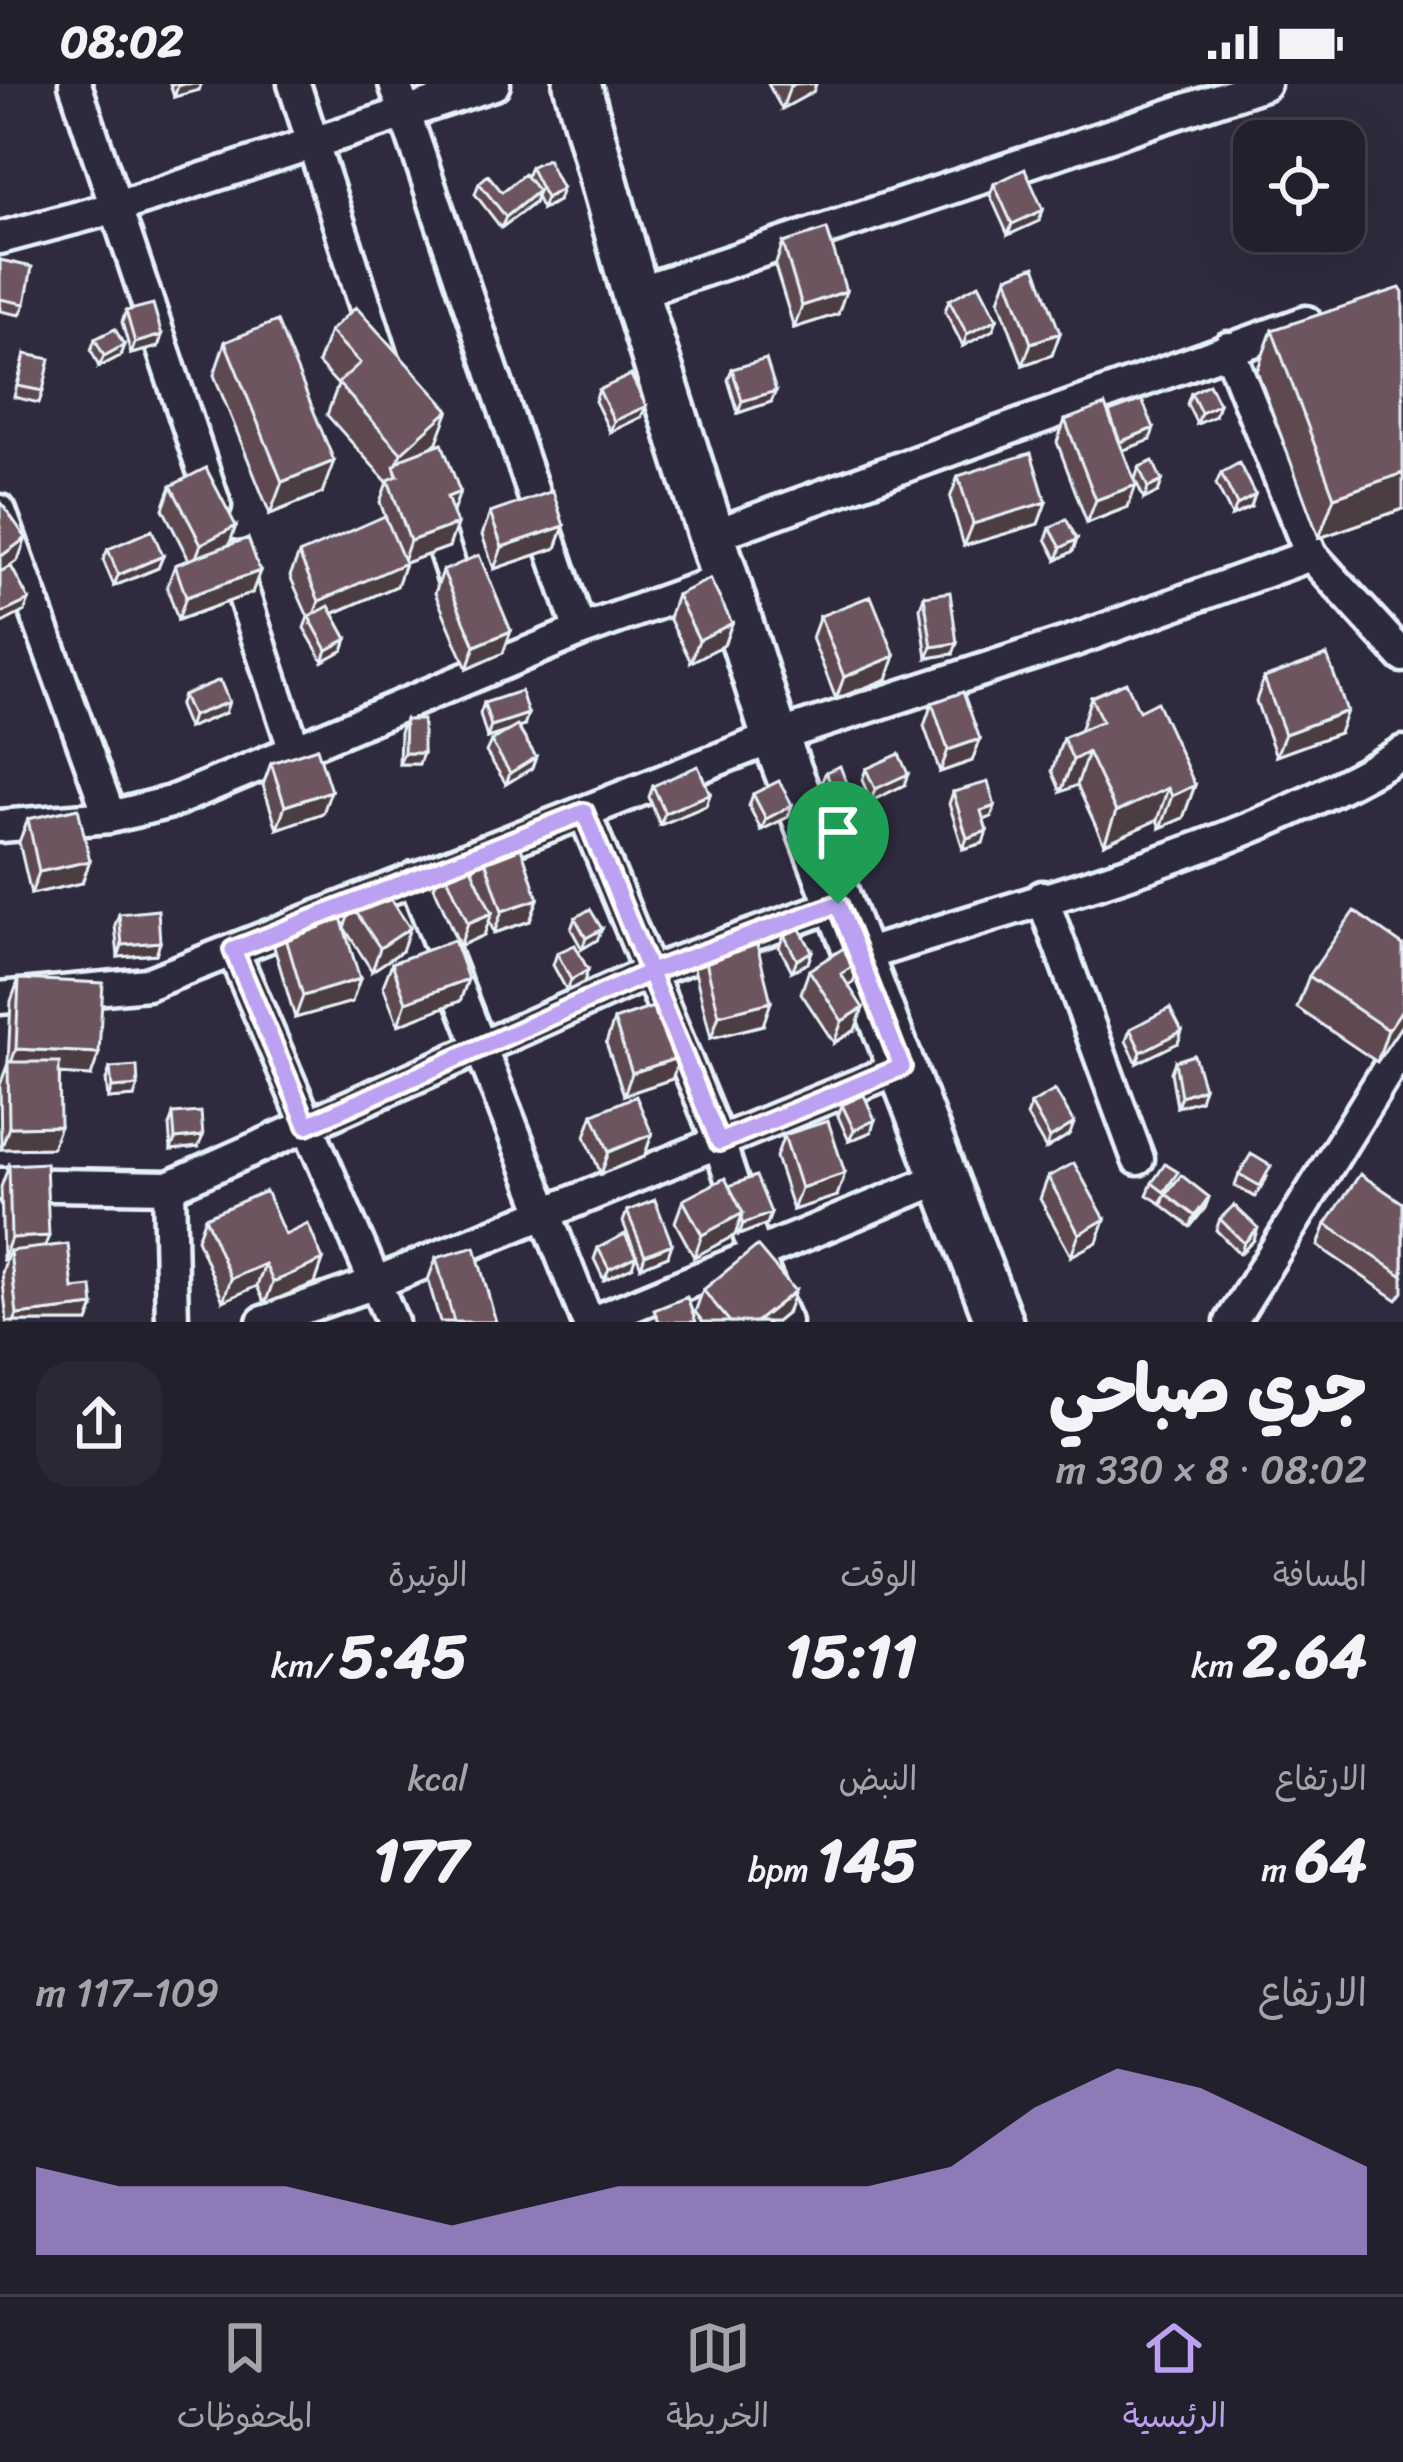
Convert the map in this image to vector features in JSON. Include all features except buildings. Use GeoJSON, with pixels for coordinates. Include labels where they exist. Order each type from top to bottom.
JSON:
{"type":"FeatureCollection","features":[{"type":"Feature","properties":{"kind":"main road"},"geometry":{"type":"LineString","coordinates":[[577,84],[635,293],[775,737],[999,1322]]}},
{"type":"Feature","properties":{"kind":"street"},"geometry":{"type":"LineString","coordinates":[[75,84],[295,751]]}},
{"type":"Feature","properties":{"kind":"street"},"geometry":{"type":"LineString","coordinates":[[294,84],[391,386]]}},
{"type":"Feature","properties":{"kind":"street"},"geometry":{"type":"LineString","coordinates":[[0,238],[117,207],[314,143],[399,99],[494,84]]}},
{"type":"Feature","properties":{"kind":"street"},"geometry":{"type":"LineString","coordinates":[[635,293],[1264,84]]}},
{"type":"Feature","properties":{"kind":"street"},"geometry":{"type":"LineString","coordinates":[[399,99],[580,631]]}},
{"type":"Feature","properties":{"kind":"street"},"geometry":{"type":"LineString","coordinates":[[0,826],[110,817],[171,802],[295,751],[476,649],[580,631],[719,557],[1228,348],[1337,312]]}},
{"type":"Feature","properties":{"kind":"street"},"geometry":{"type":"LineString","coordinates":[[1228,348],[1311,555],[1403,656]]}},
{"type":"Feature","properties":{"kind":"street"},"geometry":{"type":"LineString","coordinates":[[419,474],[476,649]]}},
{"type":"Feature","properties":{"kind":"street"},"geometry":{"type":"LineString","coordinates":[[0,511],[110,817]]}},
{"type":"Feature","properties":{"kind":"street"},"geometry":{"type":"LineString","coordinates":[[0,998],[147,984],[775,737],[1075,640],[1311,555]]}},
{"type":"Feature","properties":{"kind":"street"},"geometry":{"type":"LineString","coordinates":[[860,957],[1268,820],[1403,752]]}},
{"type":"Feature","properties":{"kind":"street"},"geometry":{"type":"LineString","coordinates":[[584,812],[719,1142],[756,1255],[785,1322]]}},
{"type":"Feature","properties":{"kind":"street"},"geometry":{"type":"LineString","coordinates":[[414,878],[590,1322],[944,1177]]}},
{"type":"Feature","properties":{"kind":"street"},"geometry":{"type":"LineString","coordinates":[[1042,897],[1138,1160]]}},
{"type":"Feature","properties":{"kind":"street"},"geometry":{"type":"LineString","coordinates":[[0,1184],[169,1187],[650,972],[838,904]]}},
{"type":"Feature","properties":{"kind":"street"},"geometry":{"type":"LineString","coordinates":[[233,950],[392,1322]]}},
{"type":"Feature","properties":{"kind":"street"},"geometry":{"type":"LineString","coordinates":[[1232,1322],[1403,1045]]}},
{"type":"Feature","properties":{"kind":"street"},"geometry":{"type":"LineString","coordinates":[[263,1322],[375,1282],[902,1067]]}},
{"type":"Feature","properties":{"kind":"street"},"geometry":{"type":"LineString","coordinates":[[169,1187],[172,1322]]}},
{"type":"Feature","properties":{"kind":"route"},"geometry":{"type":"LineString","coordinates":[[838,904],[650,972],[307,1125],[233,950],[584,812],[650,972],[719,1142],[902,1067],[838,904]]}}]}
